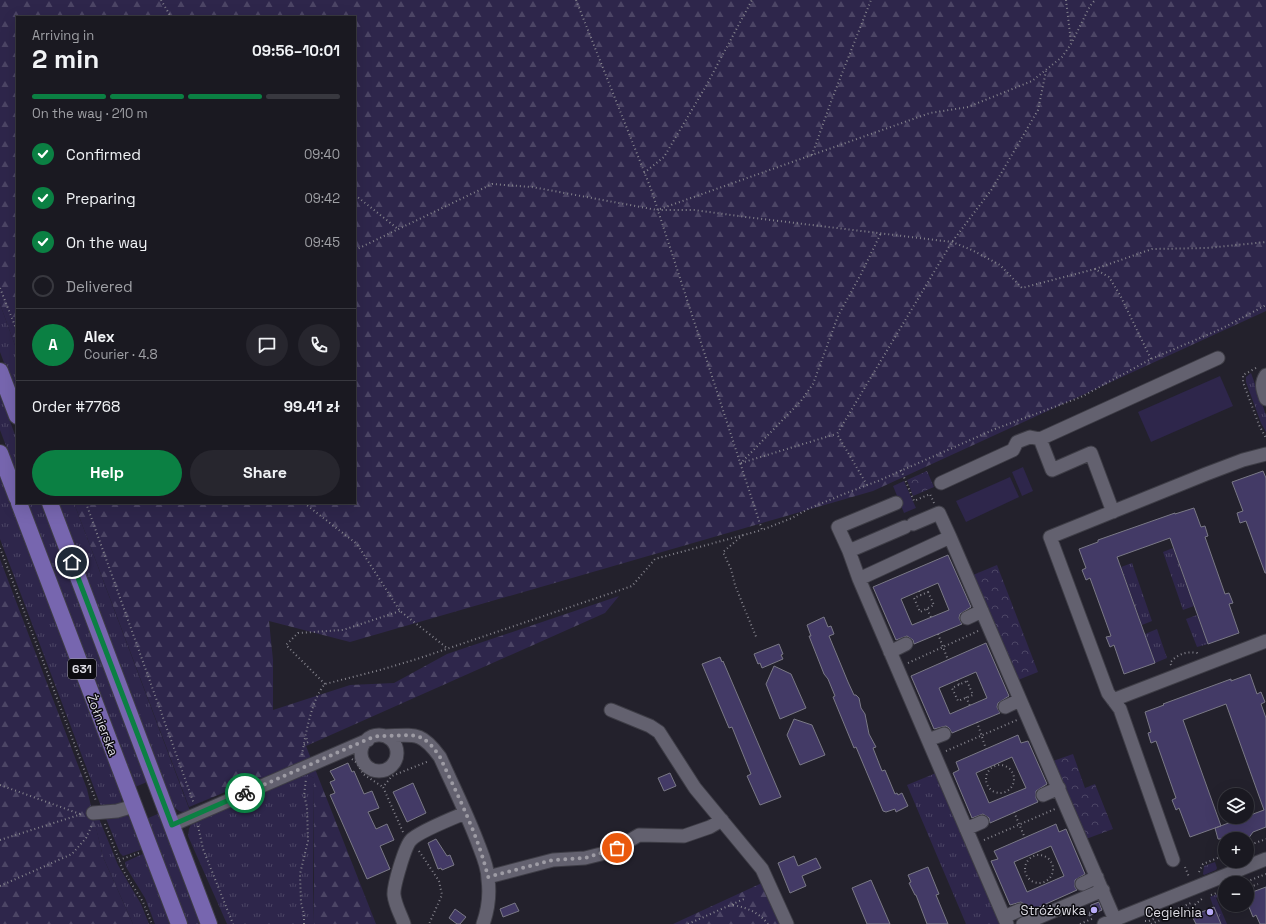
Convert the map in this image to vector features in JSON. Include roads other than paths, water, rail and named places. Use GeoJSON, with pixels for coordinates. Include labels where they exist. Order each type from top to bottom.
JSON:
{"type":"FeatureCollection","features":[{"type":"Feature","properties":{"kind":"main road"},"geometry":{"type":"LineString","coordinates":[[0,371],[16,413]]}},
{"type":"Feature","properties":{"kind":"main road"},"geometry":{"type":"LineString","coordinates":[[0,453],[16,495]]}},
{"type":"Feature","properties":{"kind":"main road","name":"Żołnierska"},"geometry":{"type":"LineString","coordinates":[[19,504],[179,924]]}},
{"type":"Feature","properties":{"kind":"main road","name":"631"},"geometry":{"type":"LineString","coordinates":[[50,504],[209,924]]}},
{"type":"Feature","properties":{"kind":"street"},"geometry":{"type":"LineString","coordinates":[[941,483],[1013,450],[1017,442],[1030,437],[1040,439],[1218,358]]}},
{"type":"Feature","properties":{"kind":"street"},"geometry":{"type":"LineString","coordinates":[[1265,377],[1262,385],[1266,399]]}},
{"type":"Feature","properties":{"kind":"street"},"geometry":{"type":"LineString","coordinates":[[1040,439],[1052,470],[1091,453],[1113,512]]}},
{"type":"Feature","properties":{"kind":"street"},"geometry":{"type":"LineString","coordinates":[[1173,860],[1120,709],[1108,694],[1050,537],[1216,470],[1266,454]]}},
{"type":"Feature","properties":{"kind":"street"},"geometry":{"type":"LineString","coordinates":[[896,503],[838,527],[1006,921],[1020,910]]}},
{"type":"Feature","properties":{"kind":"street"},"geometry":{"type":"LineString","coordinates":[[848,551],[939,513],[1103,890],[1109,906],[1112,922],[1218,881]]}},
{"type":"Feature","properties":{"kind":"street"},"geometry":{"type":"LineString","coordinates":[[859,579],[950,537]]}},
{"type":"Feature","properties":{"kind":"street"},"geometry":{"type":"LineString","coordinates":[[967,618],[982,611]]}},
{"type":"Feature","properties":{"kind":"street"},"geometry":{"type":"LineString","coordinates":[[1113,700],[1266,641]]}},
{"type":"Feature","properties":{"kind":"street"},"geometry":{"type":"LineString","coordinates":[[890,652],[906,644]]}},
{"type":"Feature","properties":{"kind":"street"},"geometry":{"type":"LineString","coordinates":[[1005,707],[1020,700]]}},
{"type":"Feature","properties":{"kind":"street"},"geometry":{"type":"LineString","coordinates":[[612,710],[650,726],[659,732],[694,788],[762,869],[787,924]]}},
{"type":"Feature","properties":{"kind":"street"},"geometry":{"type":"LineString","coordinates":[[928,740],[944,734]]}},
{"type":"Feature","properties":{"kind":"street"},"geometry":{"type":"LineString","coordinates":[[172,825],[373,737],[411,735],[423,738],[440,757],[474,830],[483,857],[488,877],[487,909],[483,924]]}},
{"type":"Feature","properties":{"kind":"street"},"geometry":{"type":"LineString","coordinates":[[368,740],[362,751],[364,762],[368,767],[374,770],[386,770],[395,762],[397,750],[394,744],[385,736]]}},
{"type":"Feature","properties":{"kind":"street"},"geometry":{"type":"LineString","coordinates":[[1044,795],[1059,788]]}},
{"type":"Feature","properties":{"kind":"street"},"geometry":{"type":"LineString","coordinates":[[96,813],[117,811],[134,806]]}},
{"type":"Feature","properties":{"kind":"street"},"geometry":{"type":"LineString","coordinates":[[404,924],[394,895],[394,888],[406,847],[411,840],[419,834],[465,813]]}},
{"type":"Feature","properties":{"kind":"street"},"geometry":{"type":"LineString","coordinates":[[488,877],[553,860],[578,859],[601,854],[617,848],[639,835],[684,836],[710,828],[722,820]]}},
{"type":"Feature","properties":{"kind":"street"},"geometry":{"type":"LineString","coordinates":[[966,829],[982,822]]}},
{"type":"Feature","properties":{"kind":"street"},"geometry":{"type":"LineString","coordinates":[[1231,876],[1266,859]]}},
{"type":"Feature","properties":{"kind":"street"},"geometry":{"type":"LineString","coordinates":[[1082,884],[1097,877]]}},
{"type":"Feature","properties":{"kind":"street"},"geometry":{"type":"LineString","coordinates":[[1023,924],[1103,890]]}},
{"type":"Feature","properties":{"kind":"place","name":"Stróżówka"},"geometry":{"type":"Point","coordinates":[1094,910]}},
{"type":"Feature","properties":{"kind":"place","name":"Cegielnia"},"geometry":{"type":"Point","coordinates":[1210,912]}}]}
